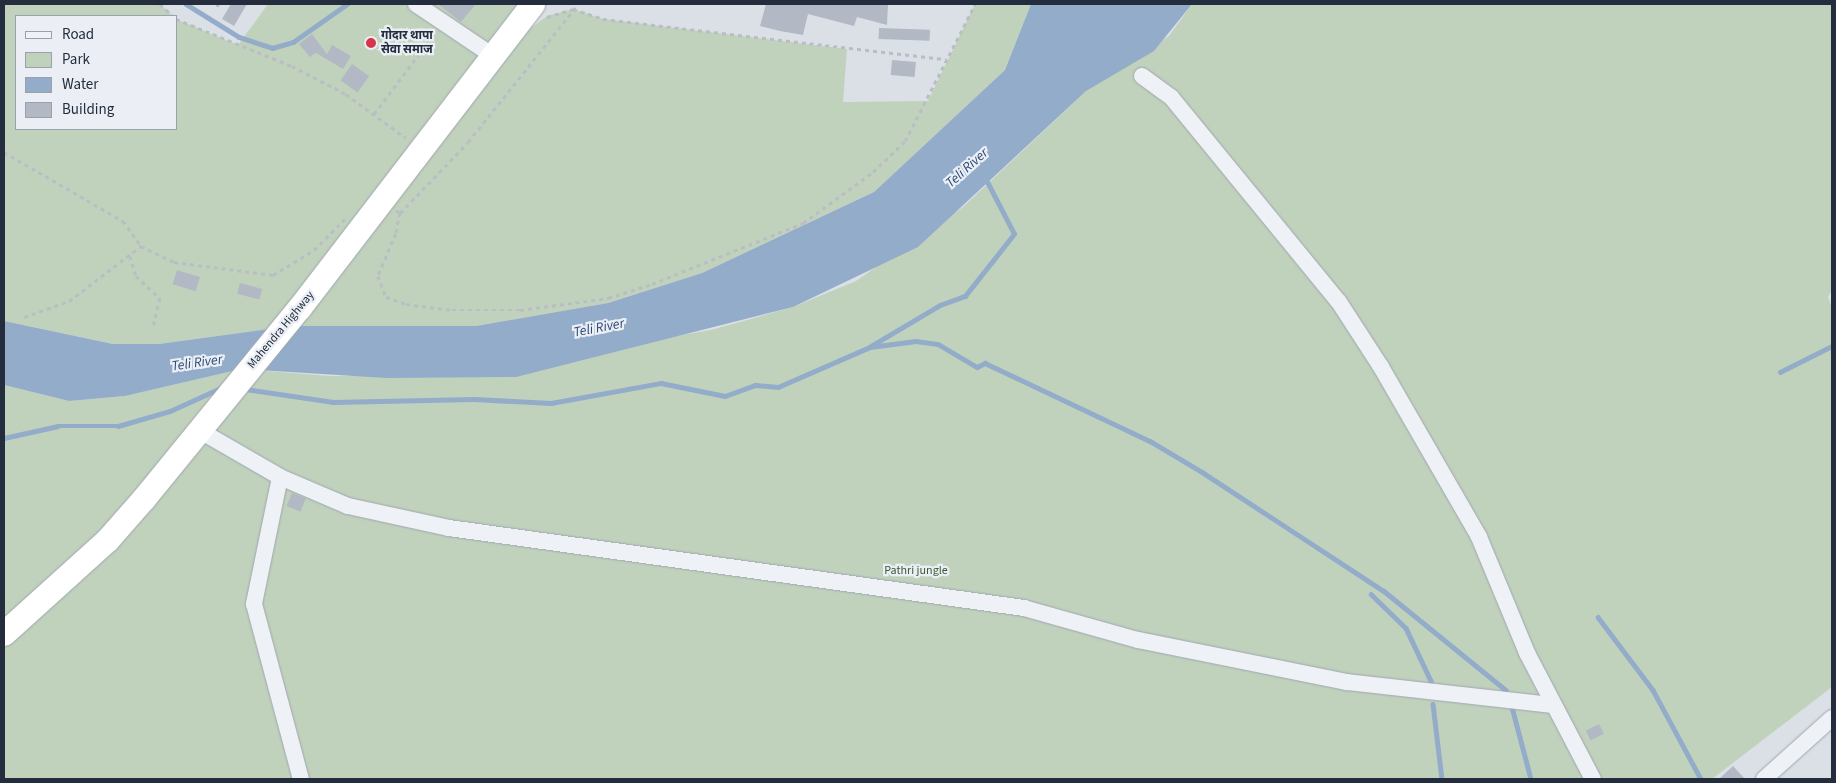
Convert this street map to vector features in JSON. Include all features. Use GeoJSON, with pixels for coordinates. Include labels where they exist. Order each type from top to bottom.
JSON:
{"type":"FeatureCollection","features":[{"type":"Feature","properties":{"kind":"highway","name":"Mahendra Highway"},"geometry":{"type":"LineString","coordinates":[[4,634],[108,540],[219,403],[300,308],[392,206],[422,149],[493,56],[536,13]]}},
{"type":"Feature","properties":{"kind":"street"},"geometry":{"type":"LineString","coordinates":[[416,4],[493,56]]}},
{"type":"Feature","properties":{"kind":"street"},"geometry":{"type":"LineString","coordinates":[[1142,76],[1177,104],[1339,302],[1376,358],[1479,537],[1552,705],[1593,779]]}},
{"type":"Feature","properties":{"kind":"street"},"geometry":{"type":"LineString","coordinates":[[197,429],[280,477],[348,506],[449,528],[1024,608],[1138,640],[1347,682],[1552,705]]}},
{"type":"Feature","properties":{"kind":"street"},"geometry":{"type":"LineString","coordinates":[[280,477],[254,604],[301,779]]}},
{"type":"Feature","properties":{"kind":"street"},"geometry":{"type":"LineString","coordinates":[[1764,779],[1832,718]]}},
{"type":"Feature","properties":{"kind":"path"},"geometry":{"type":"LineString","coordinates":[[160,4],[172,15]]}},
{"type":"Feature","properties":{"kind":"path"},"geometry":{"type":"LineString","coordinates":[[578,4],[468,142],[392,206],[378,276],[386,296],[406,304],[473,312],[608,298],[742,251],[803,223],[873,172],[905,141],[975,4]]}},
{"type":"Feature","properties":{"kind":"path"},"geometry":{"type":"LineString","coordinates":[[536,13],[573,9],[603,19],[946,59]]}},
{"type":"Feature","properties":{"kind":"path"},"geometry":{"type":"LineString","coordinates":[[178,20],[292,66],[346,94],[422,149]]}},
{"type":"Feature","properties":{"kind":"path"},"geometry":{"type":"LineString","coordinates":[[374,114],[443,22]]}},
{"type":"Feature","properties":{"kind":"path"},"geometry":{"type":"LineString","coordinates":[[4,152],[123,221],[141,246],[174,262],[273,275],[314,250],[340,221],[349,218]]}},
{"type":"Feature","properties":{"kind":"path"},"geometry":{"type":"LineString","coordinates":[[24,317],[69,302],[141,246]]}},
{"type":"Feature","properties":{"kind":"path"},"geometry":{"type":"LineString","coordinates":[[130,256],[136,276],[160,298],[153,328]]}},
{"type":"Feature","properties":{"kind":"green space"},"geometry":{"type":"Polygon","coordinates":[[[4,4],[160,4],[172,15],[15,15],[15,130],[178,130],[178,20],[238,45],[268,4],[533,4],[495,55],[547,16],[573,9],[603,19],[847,49],[843,102],[928,101],[975,4],[1031,4],[1005,70],[874,192],[702,273],[608,303],[476,326],[290,326],[159,344],[113,344],[4,321],[4,4]]]}},
{"type":"Feature","properties":{"kind":"green space","name":"Pathri jungle"},"geometry":{"type":"Polygon","coordinates":[[[1192,4],[1832,4],[1832,289],[1828,297],[1832,308],[1832,687],[1712,779],[4,779],[4,385],[69,401],[125,396],[240,369],[330,376],[439,376],[711,330],[793,307],[856,281],[963,207],[1086,91],[1169,36],[1192,4]]]}},
{"type":"Feature","properties":{"kind":"water","name":"Teli River"},"geometry":{"type":"Polygon","coordinates":[[[1031,4],[1192,4],[1154,51],[1086,91],[918,247],[793,307],[516,377],[386,378],[241,369],[125,396],[69,401],[4,385],[4,321],[113,344],[159,344],[290,326],[476,326],[608,303],[702,273],[874,192],[1005,70],[1031,4]]]}},
{"type":"Feature","properties":{"kind":"building"},"geometry":{"type":"Polygon","coordinates":[[[231,4],[247,4],[234,26],[222,19],[231,4]]]}},
{"type":"Feature","properties":{"kind":"building"},"geometry":{"type":"Polygon","coordinates":[[[438,4],[476,4],[461,22],[438,4]]]}},
{"type":"Feature","properties":{"kind":"building"},"geometry":{"type":"Polygon","coordinates":[[[766,4],[888,4],[887,25],[857,17],[854,26],[808,14],[803,35],[760,26],[766,4]]]}},
{"type":"Feature","properties":{"kind":"building"},"geometry":{"type":"Polygon","coordinates":[[[879,28],[930,30],[930,41],[879,39],[879,28]]]}},
{"type":"Feature","properties":{"kind":"building"},"geometry":{"type":"Polygon","coordinates":[[[312,34],[327,54],[332,45],[351,56],[343,69],[316,53],[310,57],[299,44],[312,34]]]}},
{"type":"Feature","properties":{"kind":"building"},"geometry":{"type":"Polygon","coordinates":[[[892,60],[916,62],[915,77],[891,75],[892,60]]]}},
{"type":"Feature","properties":{"kind":"building"},"geometry":{"type":"Polygon","coordinates":[[[352,64],[369,76],[358,92],[341,80],[352,64]]]}},
{"type":"Feature","properties":{"kind":"building"},"geometry":{"type":"Polygon","coordinates":[[[177,270],[200,277],[196,291],[173,284],[177,270]]]}},
{"type":"Feature","properties":{"kind":"building"},"geometry":{"type":"Polygon","coordinates":[[[240,283],[262,289],[259,300],[237,294],[240,283]]]}},
{"type":"Feature","properties":{"kind":"building"},"geometry":{"type":"Polygon","coordinates":[[[292,493],[306,499],[300,512],[287,506],[292,493]]]}},
{"type":"Feature","properties":{"kind":"building"},"geometry":{"type":"Polygon","coordinates":[[[1599,724],[1604,734],[1591,741],[1586,731],[1599,724]]]}},
{"type":"Feature","properties":{"kind":"building"},"geometry":{"type":"Polygon","coordinates":[[[1733,766],[1745,779],[1719,779],[1733,766]]]}},
{"type":"Feature","properties":{"kind":"waterway"},"geometry":{"type":"LineString","coordinates":[[186,4],[239,37],[272,48],[293,42],[347,4]]}},
{"type":"Feature","properties":{"kind":"waterway"},"geometry":{"type":"LineString","coordinates":[[871,346],[940,305],[965,296],[1014,234],[985,178]]}},
{"type":"Feature","properties":{"kind":"waterway"},"geometry":{"type":"LineString","coordinates":[[245,389],[333,402],[474,399],[551,403],[661,383],[725,396],[755,385],[778,387],[870,347],[916,341],[938,344],[977,367],[985,363],[1150,441],[1202,472],[1384,591],[1506,690]]}},
{"type":"Feature","properties":{"kind":"waterway"},"geometry":{"type":"LineString","coordinates":[[1780,372],[1832,346]]}},
{"type":"Feature","properties":{"kind":"waterway"},"geometry":{"type":"LineString","coordinates":[[4,438],[58,426],[118,426],[170,411],[225,386]]}},
{"type":"Feature","properties":{"kind":"waterway"},"geometry":{"type":"LineString","coordinates":[[1371,594],[1406,628],[1431,681]]}},
{"type":"Feature","properties":{"kind":"waterway"},"geometry":{"type":"LineString","coordinates":[[1598,617],[1653,690],[1701,779]]}},
{"type":"Feature","properties":{"kind":"waterway"},"geometry":{"type":"LineString","coordinates":[[1433,704],[1442,779]]}},
{"type":"Feature","properties":{"kind":"waterway"},"geometry":{"type":"LineString","coordinates":[[1512,707],[1531,779]]}},
{"type":"Feature","properties":{"kind":"place","name":"गोदार थापा सेवा समाज"},"geometry":{"type":"Point","coordinates":[371,43]}}]}
